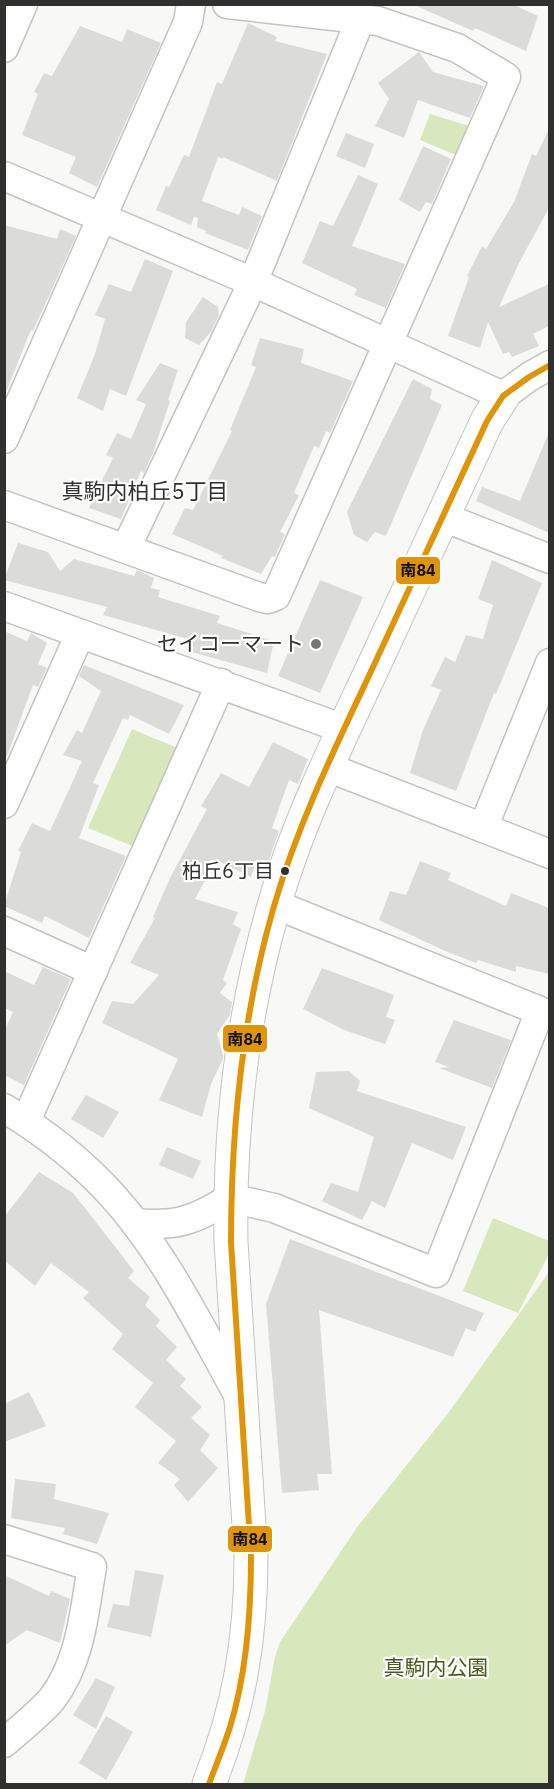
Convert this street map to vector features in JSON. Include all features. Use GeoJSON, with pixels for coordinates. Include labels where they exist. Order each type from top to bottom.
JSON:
{"type":"FeatureCollection","features":[{"type":"Feature","properties":{"kind":"street"},"geometry":{"type":"LineString","coordinates":[[4,48],[23,4]]}},
{"type":"Feature","properties":{"kind":"street"},"geometry":{"type":"LineString","coordinates":[[4,439],[188,22],[190,4]]}},
{"type":"Feature","properties":{"kind":"street"},"geometry":{"type":"LineString","coordinates":[[4,505],[259,597],[268,599],[276,596],[506,77],[457,48],[378,21],[227,4]]}},
{"type":"Feature","properties":{"kind":"street"},"geometry":{"type":"LineString","coordinates":[[126,548],[253,282],[361,18]]}},
{"type":"Feature","properties":{"kind":"street"},"geometry":{"type":"LineString","coordinates":[[4,176],[253,282],[503,396]]}},
{"type":"Feature","properties":{"kind":"street"},"geometry":{"type":"LineString","coordinates":[[209,1785],[233,1717],[249,1627],[251,1557],[240,1398],[231,1198],[234,1116],[244,1034],[261,953],[274,904],[301,826],[487,421],[503,396],[549,365]]}},
{"type":"Feature","properties":{"kind":"street"},"geometry":{"type":"LineString","coordinates":[[442,517],[549,559]]}},
{"type":"Feature","properties":{"kind":"street"},"geometry":{"type":"LineString","coordinates":[[4,606],[344,729]]}},
{"type":"Feature","properties":{"kind":"street"},"geometry":{"type":"LineString","coordinates":[[4,804],[81,634]]}},
{"type":"Feature","properties":{"kind":"street"},"geometry":{"type":"LineString","coordinates":[[483,828],[549,663]]}},
{"type":"Feature","properties":{"kind":"street"},"geometry":{"type":"LineString","coordinates":[[221,683],[93,971],[15,1115],[63,1148],[87,1169],[135,1223],[179,1291],[240,1398]]}},
{"type":"Feature","properties":{"kind":"street"},"geometry":{"type":"LineString","coordinates":[[327,767],[549,855]]}},
{"type":"Feature","properties":{"kind":"street"},"geometry":{"type":"LineString","coordinates":[[135,1223],[161,1226],[177,1223],[209,1212],[231,1198],[274,1208],[436,1272],[540,1011],[274,904]]}},
{"type":"Feature","properties":{"kind":"street"},"geometry":{"type":"LineString","coordinates":[[4,931],[93,971]]}},
{"type":"Feature","properties":{"kind":"street"},"geometry":{"type":"LineString","coordinates":[[4,1539],[92,1567],[75,1654],[69,1670],[50,1701],[4,1743]]}},
{"type":"Feature","properties":{"kind":"green space"},"geometry":{"type":"Polygon","coordinates":[[[430,114],[479,129],[468,160],[420,140],[430,114]]]}},
{"type":"Feature","properties":{"kind":"green space"},"geometry":{"type":"Polygon","coordinates":[[[132,729],[187,752],[145,851],[88,828],[132,729]]]}},
{"type":"Feature","properties":{"kind":"green space"},"geometry":{"type":"Polygon","coordinates":[[[493,1218],[549,1241],[549,1254],[518,1313],[463,1291],[493,1218]]]}},
{"type":"Feature","properties":{"kind":"green space","name":"真駒内公園"},"geometry":{"type":"Polygon","coordinates":[[[549,1272],[549,1784],[243,1784],[265,1711],[280,1642],[358,1526],[449,1412],[549,1272]]]}},
{"type":"Feature","properties":{"kind":"building"},"geometry":{"type":"Polygon","coordinates":[[[412,4],[512,4],[538,16],[526,51],[475,28],[473,31],[412,4]]]}},
{"type":"Feature","properties":{"kind":"building"},"geometry":{"type":"Polygon","coordinates":[[[248,23],[277,37],[275,41],[327,54],[277,181],[223,157],[223,159],[218,157],[202,201],[239,215],[242,207],[262,216],[248,250],[205,233],[206,231],[197,227],[198,218],[194,217],[191,225],[156,210],[166,186],[169,187],[184,155],[189,157],[217,82],[222,84],[248,23]]]}},
{"type":"Feature","properties":{"kind":"building"},"geometry":{"type":"Polygon","coordinates":[[[80,26],[122,42],[127,29],[161,43],[97,187],[69,173],[76,157],[22,135],[38,94],[34,92],[44,73],[52,76],[80,26]]]}},
{"type":"Feature","properties":{"kind":"building"},"geometry":{"type":"Polygon","coordinates":[[[419,52],[433,72],[484,86],[470,118],[418,100],[404,138],[375,126],[389,99],[378,83],[419,52]]]}},
{"type":"Feature","properties":{"kind":"building"},"geometry":{"type":"Polygon","coordinates":[[[549,129],[549,208],[519,263],[499,307],[549,284],[549,326],[533,334],[539,346],[512,357],[509,352],[503,354],[488,322],[480,348],[448,336],[469,277],[467,276],[482,246],[486,249],[514,202],[532,154],[536,156],[549,129]]]}},
{"type":"Feature","properties":{"kind":"building"},"geometry":{"type":"Polygon","coordinates":[[[346,133],[374,144],[365,168],[336,156],[346,133]]]}},
{"type":"Feature","properties":{"kind":"building"},"geometry":{"type":"Polygon","coordinates":[[[423,146],[451,159],[432,204],[426,202],[420,212],[399,200],[423,146]]]}},
{"type":"Feature","properties":{"kind":"building"},"geometry":{"type":"Polygon","coordinates":[[[358,175],[378,184],[352,246],[405,264],[386,308],[354,295],[357,289],[302,263],[320,221],[333,226],[358,175]]]}},
{"type":"Feature","properties":{"kind":"building"},"geometry":{"type":"Polygon","coordinates":[[[4,225],[57,239],[60,229],[76,236],[33,331],[31,330],[4,397],[4,225]]]}},
{"type":"Feature","properties":{"kind":"building"},"geometry":{"type":"Polygon","coordinates":[[[145,259],[173,271],[126,396],[110,389],[103,411],[77,398],[95,354],[105,319],[95,315],[109,284],[131,292],[145,259]]]}},
{"type":"Feature","properties":{"kind":"building"},"geometry":{"type":"Polygon","coordinates":[[[203,297],[218,307],[219,315],[211,332],[199,345],[185,338],[186,322],[203,297]]]}},
{"type":"Feature","properties":{"kind":"building"},"geometry":{"type":"Polygon","coordinates":[[[260,338],[304,349],[301,363],[353,381],[330,433],[326,431],[319,448],[314,446],[294,493],[299,495],[280,532],[285,534],[275,557],[272,556],[261,574],[221,558],[223,556],[172,534],[185,508],[193,510],[232,431],[230,430],[256,367],[251,365],[260,338]]]}},
{"type":"Feature","properties":{"kind":"building"},"geometry":{"type":"Polygon","coordinates":[[[160,363],[178,370],[154,450],[144,473],[141,471],[121,519],[89,508],[113,458],[106,455],[117,433],[131,439],[146,404],[136,400],[160,363]]]}},
{"type":"Feature","properties":{"kind":"building"},"geometry":{"type":"Polygon","coordinates":[[[413,379],[432,389],[430,399],[442,405],[386,536],[375,532],[367,542],[354,535],[347,512],[413,379]]]}},
{"type":"Feature","properties":{"kind":"building"},"geometry":{"type":"Polygon","coordinates":[[[549,432],[549,533],[476,501],[482,487],[520,501],[549,432]]]}},
{"type":"Feature","properties":{"kind":"building"},"geometry":{"type":"Polygon","coordinates":[[[18,543],[48,552],[60,571],[74,559],[134,576],[137,570],[154,578],[151,588],[160,590],[158,597],[220,616],[217,623],[274,641],[267,673],[188,651],[191,640],[103,615],[107,607],[4,580],[18,543]]]}},
{"type":"Feature","properties":{"kind":"building"},"geometry":{"type":"Polygon","coordinates":[[[492,560],[542,583],[496,694],[494,693],[456,791],[410,773],[423,730],[441,690],[431,686],[445,657],[455,662],[466,635],[483,639],[493,605],[478,599],[492,560]]]}},
{"type":"Feature","properties":{"kind":"building"},"geometry":{"type":"Polygon","coordinates":[[[320,580],[363,597],[320,693],[278,676],[320,580]]]}},
{"type":"Feature","properties":{"kind":"building"},"geometry":{"type":"Polygon","coordinates":[[[4,631],[27,641],[31,633],[47,643],[38,664],[47,668],[38,687],[33,685],[7,756],[4,756],[4,631]]]}},
{"type":"Feature","properties":{"kind":"building"},"geometry":{"type":"Polygon","coordinates":[[[84,665],[184,705],[169,734],[130,715],[128,720],[123,718],[93,783],[99,785],[79,838],[126,856],[89,938],[45,916],[42,923],[4,906],[21,852],[18,851],[32,823],[50,831],[82,761],[63,755],[77,730],[82,733],[101,691],[79,676],[84,665]]]}},
{"type":"Feature","properties":{"kind":"building"},"geometry":{"type":"Polygon","coordinates":[[[273,742],[308,759],[298,784],[289,780],[272,828],[279,831],[267,866],[256,862],[251,877],[216,860],[195,899],[238,912],[233,924],[241,929],[223,980],[227,983],[220,993],[232,1002],[230,1015],[217,1034],[223,1059],[211,1084],[202,1117],[159,1100],[178,1059],[102,1023],[112,1001],[133,1004],[159,975],[130,963],[155,918],[153,917],[170,878],[207,809],[201,806],[221,773],[249,787],[273,742]]]}},
{"type":"Feature","properties":{"kind":"building"},"geometry":{"type":"Polygon","coordinates":[[[420,861],[451,873],[448,880],[506,906],[511,893],[549,908],[549,974],[516,966],[516,972],[478,960],[476,963],[379,920],[390,891],[406,895],[420,861]]]}},
{"type":"Feature","properties":{"kind":"building"},"geometry":{"type":"Polygon","coordinates":[[[43,967],[71,979],[24,1085],[4,1075],[4,1031],[13,1012],[4,1008],[4,971],[34,985],[43,967]]]}},
{"type":"Feature","properties":{"kind":"building"},"geometry":{"type":"Polygon","coordinates":[[[322,968],[394,995],[386,1017],[395,1020],[385,1044],[344,1030],[303,1009],[322,968]]]}},
{"type":"Feature","properties":{"kind":"building"},"geometry":{"type":"Polygon","coordinates":[[[454,1020],[511,1040],[492,1088],[439,1068],[449,1067],[435,1062],[454,1020]]]}},
{"type":"Feature","properties":{"kind":"building"},"geometry":{"type":"Polygon","coordinates":[[[349,1071],[360,1081],[357,1091],[466,1127],[453,1160],[412,1143],[385,1208],[372,1201],[362,1220],[322,1201],[331,1183],[358,1192],[374,1137],[309,1108],[316,1072],[349,1071]]]}},
{"type":"Feature","properties":{"kind":"building"},"geometry":{"type":"Polygon","coordinates":[[[86,1095],[119,1112],[103,1138],[71,1119],[86,1095]]]}},
{"type":"Feature","properties":{"kind":"building"},"geometry":{"type":"Polygon","coordinates":[[[167,1147],[201,1161],[193,1179],[159,1165],[167,1147]]]}},
{"type":"Feature","properties":{"kind":"building"},"geometry":{"type":"Polygon","coordinates":[[[39,1172],[73,1193],[85,1208],[134,1271],[128,1278],[150,1297],[145,1305],[160,1320],[156,1326],[177,1347],[166,1360],[186,1379],[180,1386],[202,1407],[191,1418],[210,1435],[200,1450],[218,1468],[188,1502],[174,1485],[180,1479],[158,1463],[176,1441],[135,1407],[153,1383],[112,1349],[123,1334],[83,1298],[89,1292],[51,1263],[35,1286],[4,1260],[4,1217],[39,1172]]]}},
{"type":"Feature","properties":{"kind":"building"},"geometry":{"type":"Polygon","coordinates":[[[290,1239],[484,1313],[475,1332],[466,1328],[453,1357],[319,1310],[332,1474],[317,1474],[319,1490],[282,1493],[266,1304],[290,1239]]]}},
{"type":"Feature","properties":{"kind":"building"},"geometry":{"type":"Polygon","coordinates":[[[29,1392],[46,1426],[4,1442],[4,1404],[29,1392]]]}},
{"type":"Feature","properties":{"kind":"building"},"geometry":{"type":"Polygon","coordinates":[[[15,1479],[56,1484],[54,1499],[109,1513],[97,1544],[63,1534],[65,1528],[11,1518],[15,1479]]]}},
{"type":"Feature","properties":{"kind":"building"},"geometry":{"type":"Polygon","coordinates":[[[135,1570],[164,1575],[151,1637],[107,1627],[113,1604],[129,1606],[135,1570]]]}},
{"type":"Feature","properties":{"kind":"building"},"geometry":{"type":"Polygon","coordinates":[[[4,1575],[49,1596],[51,1591],[70,1599],[60,1643],[27,1630],[4,1646],[4,1575]]]}},
{"type":"Feature","properties":{"kind":"building"},"geometry":{"type":"Polygon","coordinates":[[[96,1678],[115,1687],[96,1729],[73,1715],[96,1678]]]}},
{"type":"Feature","properties":{"kind":"building"},"geometry":{"type":"Polygon","coordinates":[[[106,1716],[133,1732],[106,1780],[79,1763],[106,1716]]]}},
{"type":"Feature","properties":{"kind":"transit line","name":"南84"},"geometry":{"type":"LineString","coordinates":[[209,1784],[236,1706],[249,1621],[251,1557],[231,1242],[233,1157],[240,1072],[263,947],[283,877],[316,791],[487,421],[503,396],[550,365]]}},
{"type":"Feature","properties":{"kind":"place","name":"セイコーマート"},"geometry":{"type":"Point","coordinates":[316,644]}},
{"type":"Feature","properties":{"kind":"place","name":"柏丘6丁目"},"geometry":{"type":"Point","coordinates":[285,871]}},
{"type":"Feature","properties":{"kind":"district","name":"真駒内柏丘5丁目"},"geometry":{"type":"Point","coordinates":[145,491]}}]}
